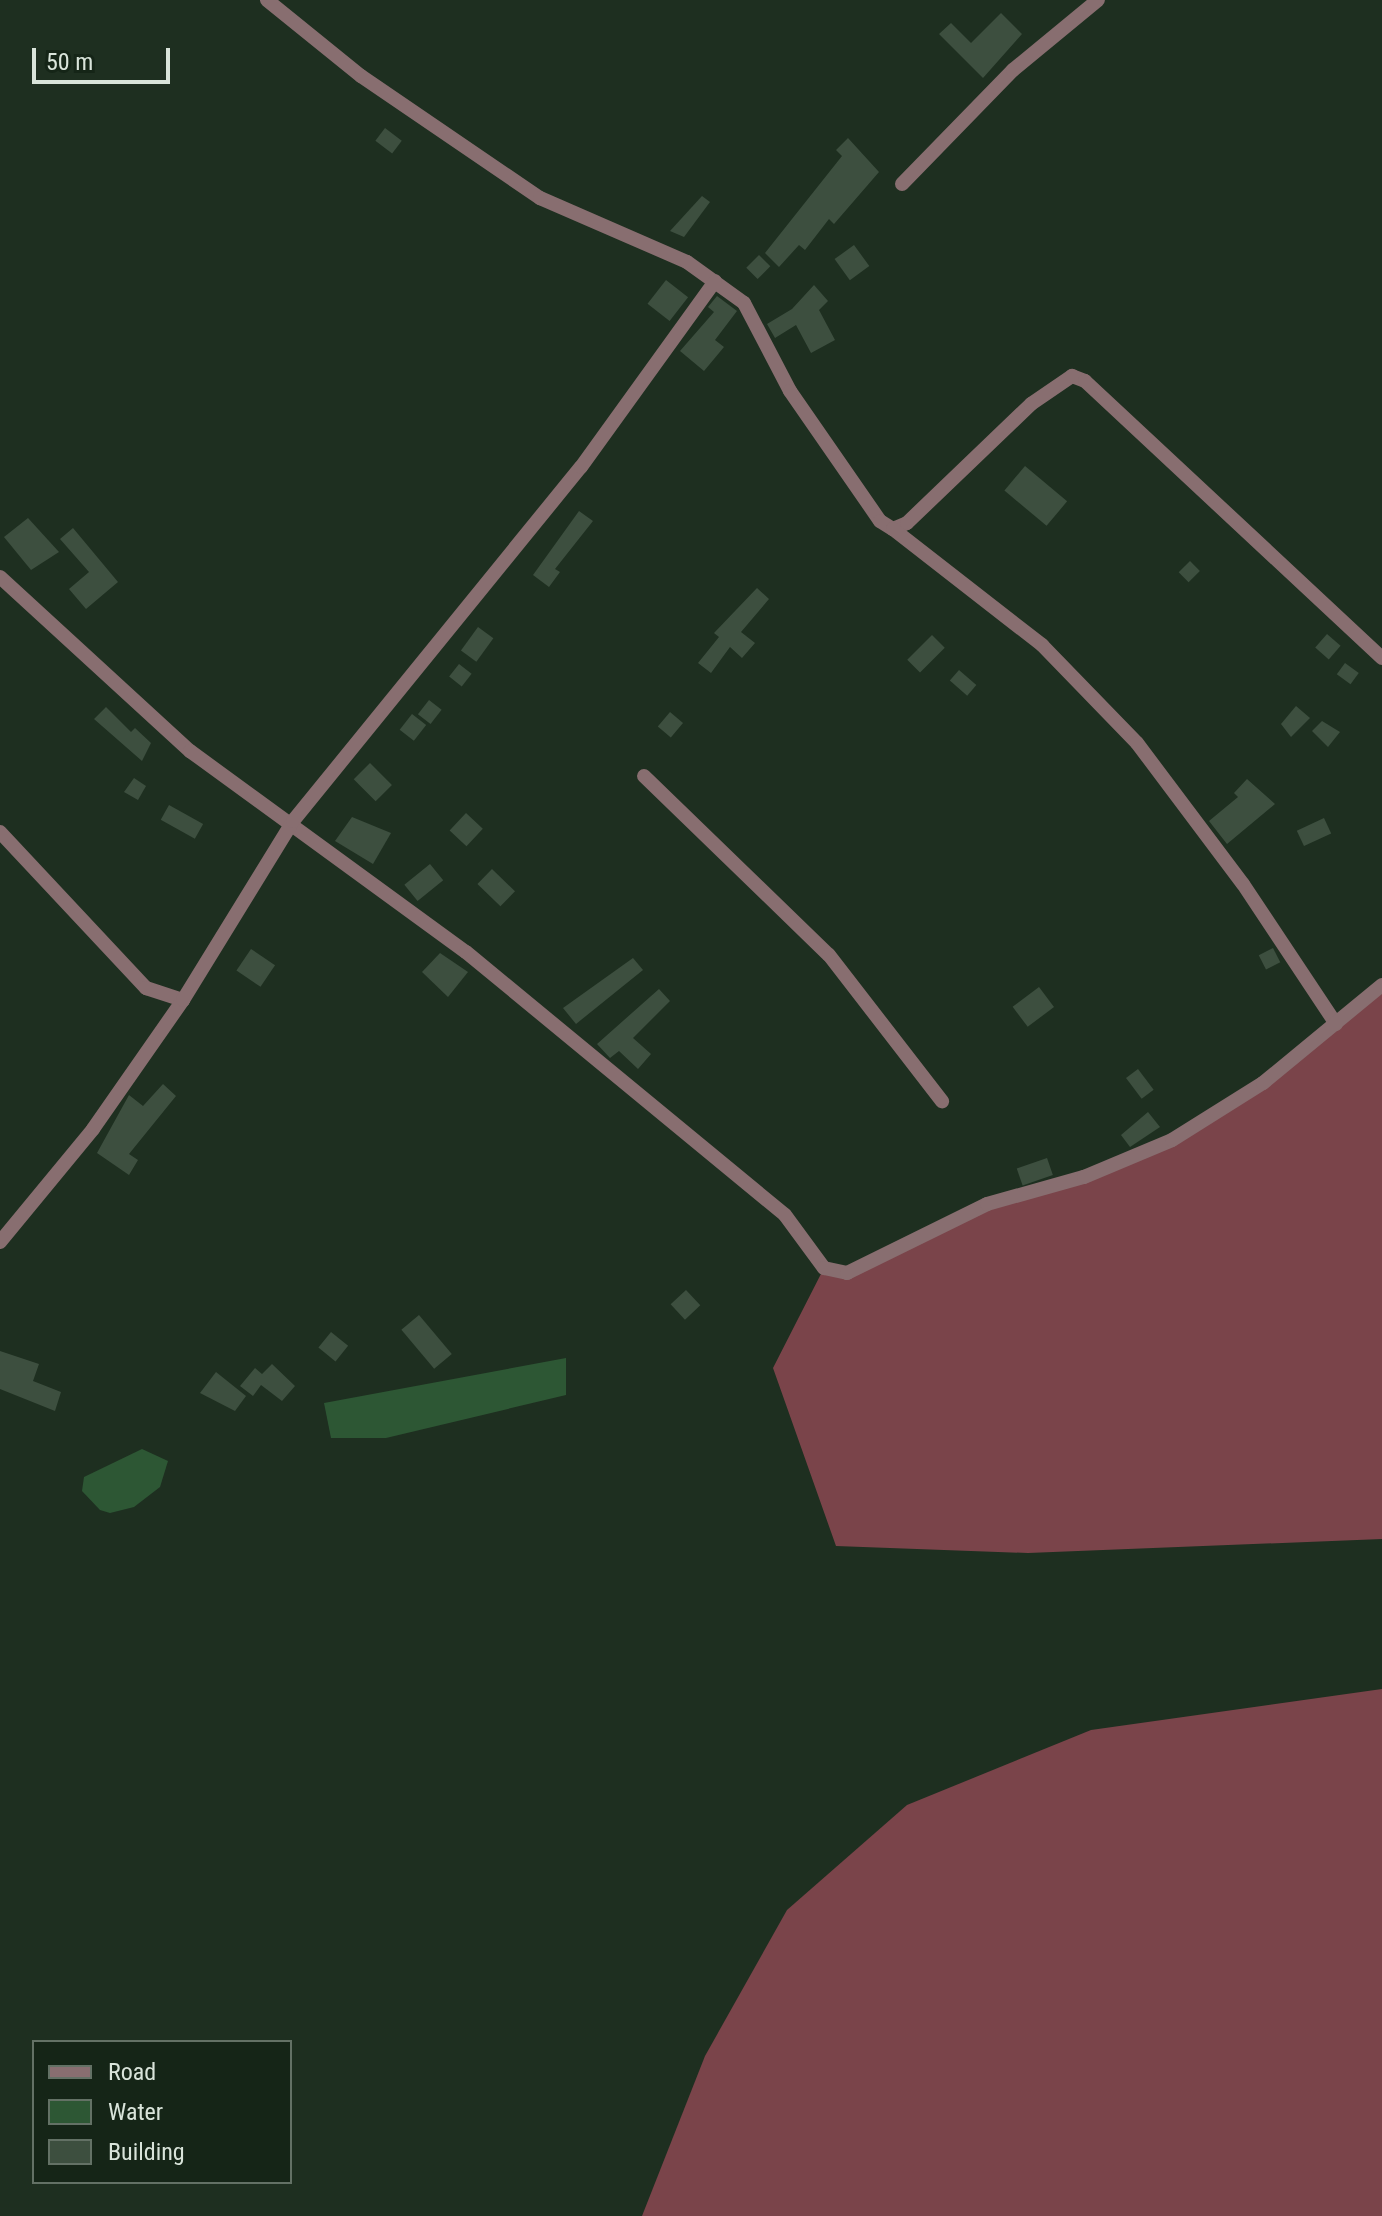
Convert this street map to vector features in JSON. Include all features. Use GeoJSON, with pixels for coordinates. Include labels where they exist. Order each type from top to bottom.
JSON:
{"type":"FeatureCollection","features":[{"type":"Feature","properties":{"kind":"street"},"geometry":{"type":"LineString","coordinates":[[267,0],[361,76],[540,198],[638,237],[715,281],[744,303],[790,391],[880,521],[1042,645],[1137,743],[1243,884],[1336,1024]]}},
{"type":"Feature","properties":{"kind":"street"},"geometry":{"type":"LineString","coordinates":[[902,184],[1013,70],[1098,0]]}},
{"type":"Feature","properties":{"kind":"street"},"geometry":{"type":"LineString","coordinates":[[0,1242],[93,1129],[183,1000],[293,821],[581,467],[715,281]]}},
{"type":"Feature","properties":{"kind":"street"},"geometry":{"type":"LineString","coordinates":[[893,529],[907,523],[1031,404],[1072,376],[1085,381],[1382,658]]}},
{"type":"Feature","properties":{"kind":"street"},"geometry":{"type":"LineString","coordinates":[[0,577],[190,751],[293,821],[466,952],[785,1215],[824,1268],[847,1273],[987,1204],[1084,1177],[1172,1140],[1263,1083],[1382,985]]}},
{"type":"Feature","properties":{"kind":"street"},"geometry":{"type":"LineString","coordinates":[[644,776],[829,955],[942,1101]]}},
{"type":"Feature","properties":{"kind":"street"},"geometry":{"type":"LineString","coordinates":[[0,832],[146,988],[183,1000]]}},
{"type":"Feature","properties":{"kind":"shaded area"},"geometry":{"type":"Polygon","coordinates":[[[1382,985],[1382,1539],[1028,1553],[836,1546],[773,1368],[824,1268],[847,1273],[987,1204],[1172,1140],[1263,1083],[1382,985]]]}},
{"type":"Feature","properties":{"kind":"shaded area"},"geometry":{"type":"Polygon","coordinates":[[[1382,1689],[1382,2216],[642,2216],[705,2056],[787,1910],[907,1805],[1091,1730],[1382,1689]]]}},
{"type":"Feature","properties":{"kind":"water"},"geometry":{"type":"Polygon","coordinates":[[[566,1358],[566,1395],[386,1438],[331,1438],[324,1403],[566,1358]]]}},
{"type":"Feature","properties":{"kind":"water"},"geometry":{"type":"Polygon","coordinates":[[[142,1449],[168,1461],[160,1487],[134,1507],[110,1513],[100,1510],[82,1491],[84,1477],[142,1449]]]}},
{"type":"Feature","properties":{"kind":"building"},"geometry":{"type":"Polygon","coordinates":[[[1001,13],[1022,34],[983,78],[939,34],[951,23],[971,43],[1001,13]]]}},
{"type":"Feature","properties":{"kind":"building"},"geometry":{"type":"Polygon","coordinates":[[[385,128],[402,141],[392,153],[375,141],[385,128]]]}},
{"type":"Feature","properties":{"kind":"building"},"geometry":{"type":"Polygon","coordinates":[[[848,138],[879,172],[834,224],[829,219],[805,250],[799,245],[779,267],[765,253],[842,156],[836,150],[848,138]]]}},
{"type":"Feature","properties":{"kind":"building"},"geometry":{"type":"Polygon","coordinates":[[[702,196],[710,202],[684,237],[670,231],[702,196]]]}},
{"type":"Feature","properties":{"kind":"building"},"geometry":{"type":"Polygon","coordinates":[[[854,245],[869,266],[850,280],[835,259],[854,245]]]}},
{"type":"Feature","properties":{"kind":"building"},"geometry":{"type":"Polygon","coordinates":[[[759,255],[770,266],[758,279],[746,268],[759,255]]]}},
{"type":"Feature","properties":{"kind":"building"},"geometry":{"type":"Polygon","coordinates":[[[666,280],[688,297],[670,321],[648,304],[666,280]]]}},
{"type":"Feature","properties":{"kind":"building"},"geometry":{"type":"Polygon","coordinates":[[[814,285],[828,301],[819,310],[835,340],[811,353],[796,325],[775,338],[767,324],[792,309],[814,285]]]}},
{"type":"Feature","properties":{"kind":"building"},"geometry":{"type":"Polygon","coordinates":[[[717,296],[737,311],[715,340],[724,347],[704,371],[680,351],[714,312],[708,307],[717,296]]]}},
{"type":"Feature","properties":{"kind":"building"},"geometry":{"type":"Polygon","coordinates":[[[1025,466],[1067,501],[1047,526],[1004,491],[1025,466]]]}},
{"type":"Feature","properties":{"kind":"building"},"geometry":{"type":"Polygon","coordinates":[[[579,511],[593,521],[555,569],[560,572],[549,587],[533,575],[579,511]]]}},
{"type":"Feature","properties":{"kind":"building"},"geometry":{"type":"Polygon","coordinates":[[[28,518],[59,552],[31,570],[4,537],[28,518]]]}},
{"type":"Feature","properties":{"kind":"building"},"geometry":{"type":"Polygon","coordinates":[[[73,528],[118,582],[86,609],[69,589],[89,572],[60,539],[73,528]]]}},
{"type":"Feature","properties":{"kind":"building"},"geometry":{"type":"Polygon","coordinates":[[[1190,561],[1200,571],[1189,582],[1179,572],[1190,561]]]}},
{"type":"Feature","properties":{"kind":"building"},"geometry":{"type":"Polygon","coordinates":[[[757,588],[769,599],[741,632],[755,643],[742,658],[730,647],[711,673],[698,663],[719,637],[714,633],[757,588]]]}},
{"type":"Feature","properties":{"kind":"building"},"geometry":{"type":"Polygon","coordinates":[[[478,627],[493,638],[476,662],[461,650],[478,627]]]}},
{"type":"Feature","properties":{"kind":"building"},"geometry":{"type":"Polygon","coordinates":[[[1327,634],[1341,646],[1329,659],[1315,648],[1327,634]]]}},
{"type":"Feature","properties":{"kind":"building"},"geometry":{"type":"Polygon","coordinates":[[[932,635],[945,648],[920,672],[907,660],[932,635]]]}},
{"type":"Feature","properties":{"kind":"building"},"geometry":{"type":"Polygon","coordinates":[[[1345,663],[1359,673],[1351,684],[1337,674],[1345,663]]]}},
{"type":"Feature","properties":{"kind":"building"},"geometry":{"type":"Polygon","coordinates":[[[459,664],[472,674],[462,686],[449,677],[459,664]]]}},
{"type":"Feature","properties":{"kind":"building"},"geometry":{"type":"Polygon","coordinates":[[[959,670],[976,685],[967,696],[950,681],[959,670]]]}},
{"type":"Feature","properties":{"kind":"building"},"geometry":{"type":"Polygon","coordinates":[[[429,700],[442,710],[431,724],[418,714],[429,700]]]}},
{"type":"Feature","properties":{"kind":"building"},"geometry":{"type":"Polygon","coordinates":[[[1296,706],[1310,718],[1291,737],[1281,724],[1296,706]]]}},
{"type":"Feature","properties":{"kind":"building"},"geometry":{"type":"Polygon","coordinates":[[[106,707],[131,732],[135,728],[151,743],[142,761],[94,719],[106,707]]]}},
{"type":"Feature","properties":{"kind":"building"},"geometry":{"type":"Polygon","coordinates":[[[670,712],[683,723],[671,737],[658,727],[670,712]]]}},
{"type":"Feature","properties":{"kind":"building"},"geometry":{"type":"Polygon","coordinates":[[[412,714],[426,725],[414,741],[400,730],[412,714]]]}},
{"type":"Feature","properties":{"kind":"building"},"geometry":{"type":"Polygon","coordinates":[[[1322,721],[1340,732],[1328,747],[1312,731],[1322,721]]]}},
{"type":"Feature","properties":{"kind":"building"},"geometry":{"type":"Polygon","coordinates":[[[370,763],[392,785],[376,801],[354,779],[370,763]]]}},
{"type":"Feature","properties":{"kind":"building"},"geometry":{"type":"Polygon","coordinates":[[[134,778],[146,786],[138,800],[124,792],[134,778]]]}},
{"type":"Feature","properties":{"kind":"building"},"geometry":{"type":"Polygon","coordinates":[[[1247,779],[1275,804],[1227,844],[1209,821],[1238,797],[1234,793],[1247,779]]]}},
{"type":"Feature","properties":{"kind":"building"},"geometry":{"type":"Polygon","coordinates":[[[169,805],[203,824],[195,839],[161,820],[169,805]]]}},
{"type":"Feature","properties":{"kind":"building"},"geometry":{"type":"Polygon","coordinates":[[[466,813],[483,829],[466,846],[450,831],[466,813]]]}},
{"type":"Feature","properties":{"kind":"building"},"geometry":{"type":"Polygon","coordinates":[[[352,817],[391,833],[373,864],[335,841],[352,817]]]}},
{"type":"Feature","properties":{"kind":"building"},"geometry":{"type":"Polygon","coordinates":[[[1324,818],[1331,833],[1304,846],[1297,831],[1324,818]]]}},
{"type":"Feature","properties":{"kind":"building"},"geometry":{"type":"Polygon","coordinates":[[[430,864],[443,880],[418,901],[404,885],[430,864]]]}},
{"type":"Feature","properties":{"kind":"building"},"geometry":{"type":"Polygon","coordinates":[[[492,869],[515,891],[500,906],[477,884],[492,869]]]}},
{"type":"Feature","properties":{"kind":"building"},"geometry":{"type":"Polygon","coordinates":[[[1273,948],[1280,962],[1266,970],[1259,955],[1273,948]]]}},
{"type":"Feature","properties":{"kind":"building"},"geometry":{"type":"Polygon","coordinates":[[[251,949],[275,965],[261,987],[236,971],[251,949]]]}},
{"type":"Feature","properties":{"kind":"building"},"geometry":{"type":"Polygon","coordinates":[[[440,953],[468,972],[448,997],[422,972],[440,953]]]}},
{"type":"Feature","properties":{"kind":"building"},"geometry":{"type":"Polygon","coordinates":[[[633,958],[643,970],[576,1024],[563,1008],[633,958]]]}},
{"type":"Feature","properties":{"kind":"building"},"geometry":{"type":"Polygon","coordinates":[[[1039,987],[1054,1007],[1028,1027],[1013,1007],[1039,987]]]}},
{"type":"Feature","properties":{"kind":"building"},"geometry":{"type":"Polygon","coordinates":[[[659,989],[670,1001],[633,1038],[651,1054],[638,1069],[619,1051],[610,1058],[597,1044],[659,989]]]}},
{"type":"Feature","properties":{"kind":"building"},"geometry":{"type":"Polygon","coordinates":[[[1138,1069],[1154,1090],[1142,1099],[1126,1078],[1138,1069]]]}},
{"type":"Feature","properties":{"kind":"building"},"geometry":{"type":"Polygon","coordinates":[[[163,1084],[176,1096],[129,1154],[138,1160],[129,1175],[97,1153],[129,1095],[143,1106],[163,1084]]]}},
{"type":"Feature","properties":{"kind":"building"},"geometry":{"type":"Polygon","coordinates":[[[1148,1112],[1160,1127],[1130,1147],[1121,1135],[1148,1112]]]}},
{"type":"Feature","properties":{"kind":"building"},"geometry":{"type":"Polygon","coordinates":[[[1047,1158],[1053,1175],[1023,1185],[1017,1168],[1047,1158]]]}},
{"type":"Feature","properties":{"kind":"building"},"geometry":{"type":"Polygon","coordinates":[[[686,1290],[700,1305],[685,1320],[671,1304],[686,1290]]]}},
{"type":"Feature","properties":{"kind":"building"},"geometry":{"type":"Polygon","coordinates":[[[419,1315],[452,1354],[434,1369],[401,1330],[419,1315]]]}},
{"type":"Feature","properties":{"kind":"building"},"geometry":{"type":"Polygon","coordinates":[[[331,1332],[348,1346],[336,1361],[318,1348],[331,1332]]]}},
{"type":"Feature","properties":{"kind":"building"},"geometry":{"type":"Polygon","coordinates":[[[0,1351],[39,1364],[33,1381],[61,1392],[55,1411],[0,1389],[0,1351]]]}},
{"type":"Feature","properties":{"kind":"building"},"geometry":{"type":"Polygon","coordinates":[[[272,1364],[295,1386],[282,1401],[261,1385],[253,1396],[240,1386],[255,1368],[262,1374],[272,1364]]]}},
{"type":"Feature","properties":{"kind":"building"},"geometry":{"type":"Polygon","coordinates":[[[216,1372],[246,1396],[235,1411],[200,1393],[216,1372]]]}}]}
